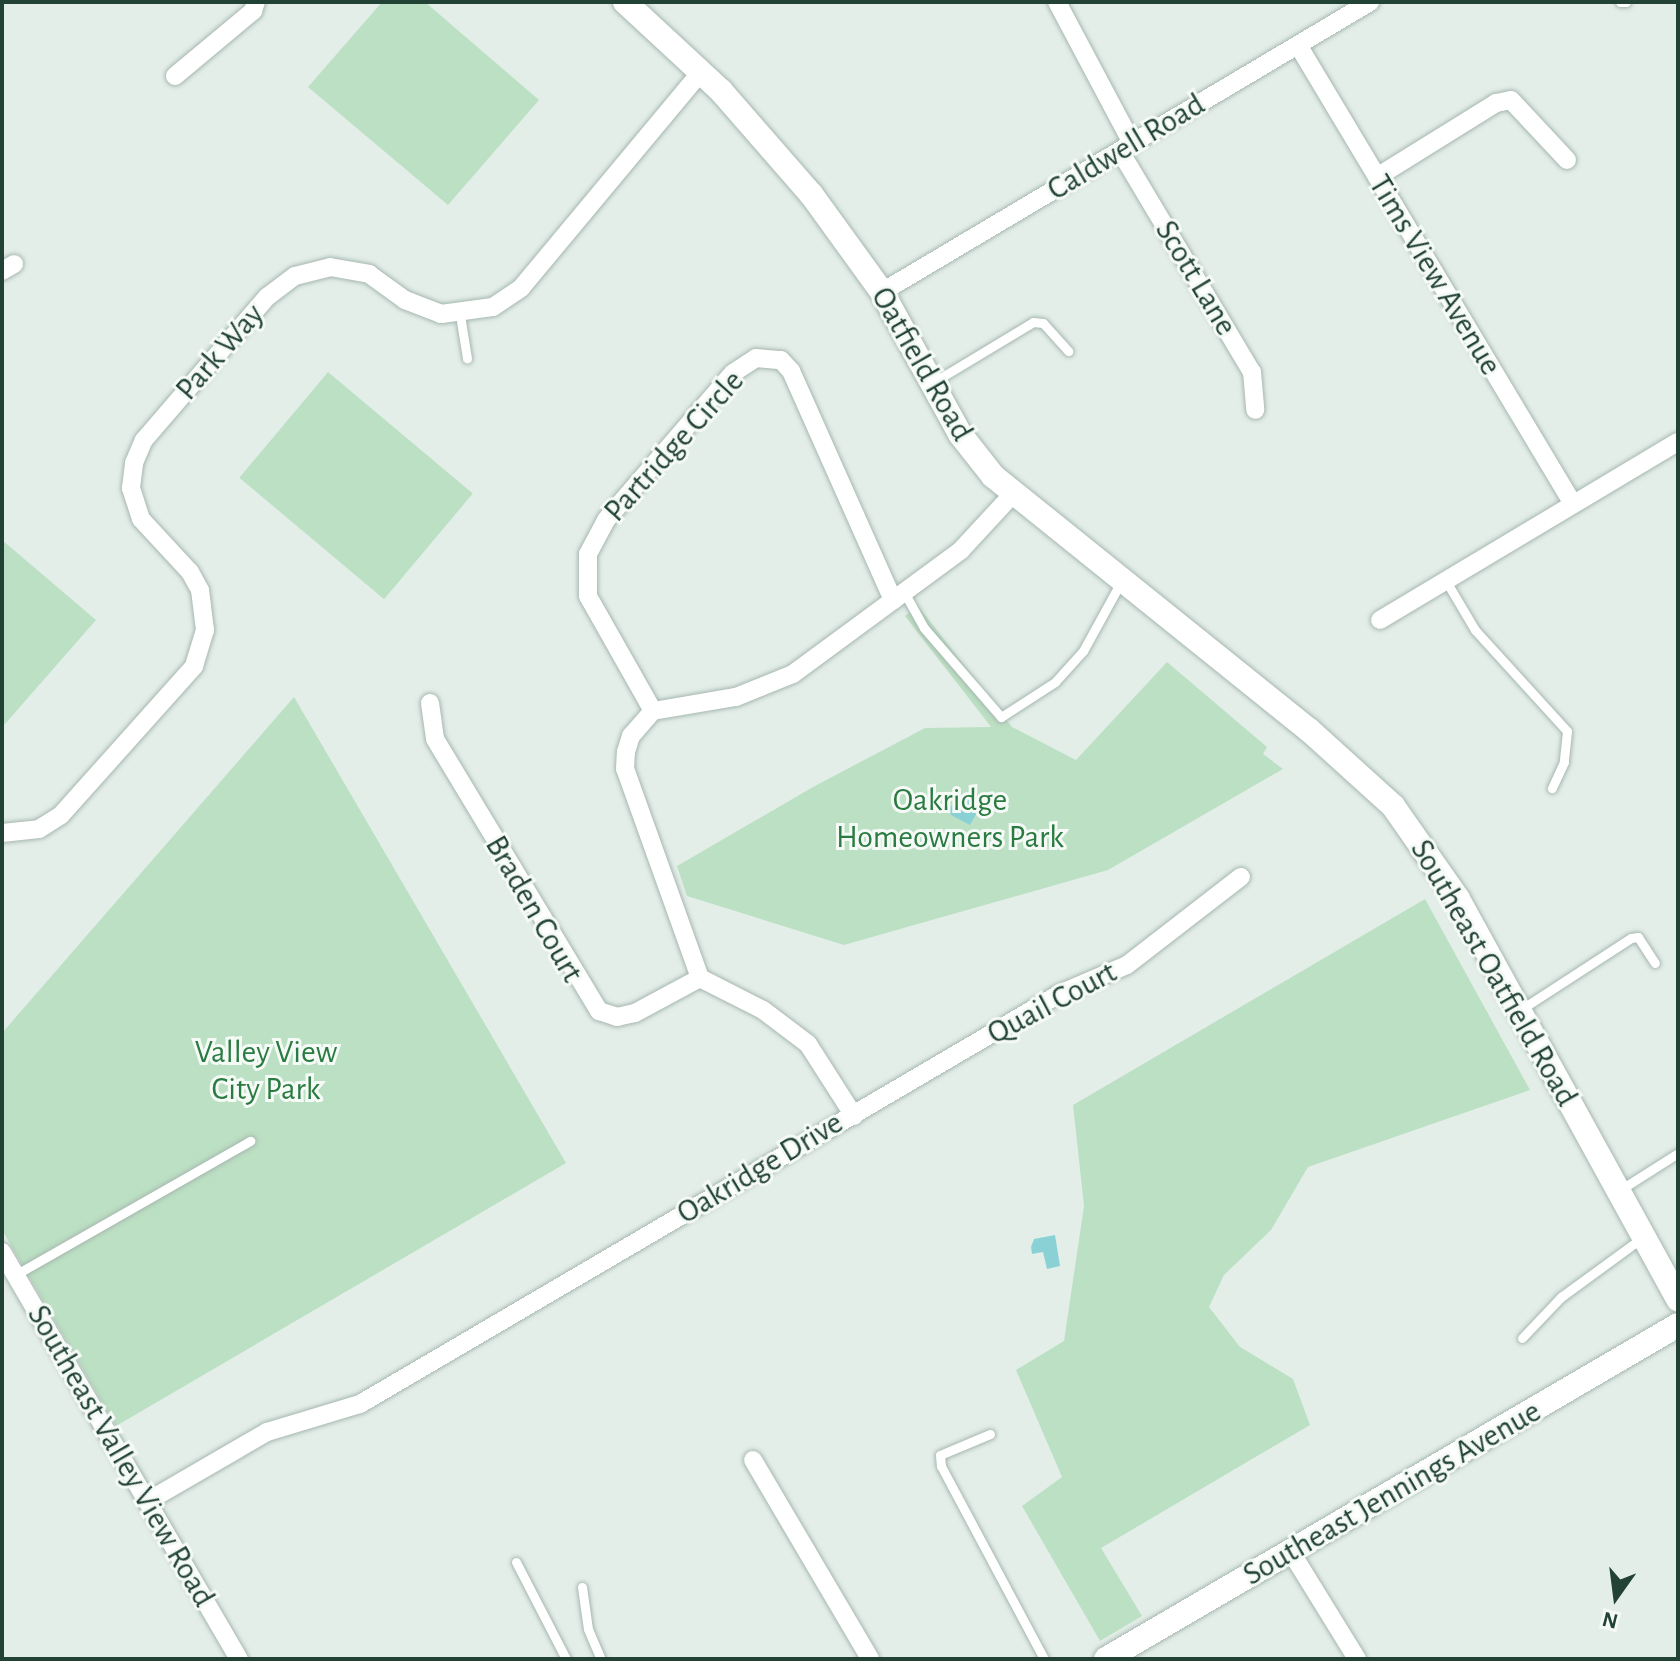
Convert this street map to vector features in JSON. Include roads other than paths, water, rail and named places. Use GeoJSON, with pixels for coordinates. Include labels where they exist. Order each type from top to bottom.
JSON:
{"type":"FeatureCollection","features":[{"type":"Feature","properties":{"kind":"main road","name":"Oatfield Road"},"geometry":{"type":"LineString","coordinates":[[625,2],[701,72],[776,151],[882,292],[960,434],[1012,495],[1257,688]]}},
{"type":"Feature","properties":{"kind":"main road","name":"Southeast Oatfield Road"},"geometry":{"type":"LineString","coordinates":[[1257,688],[1349,763],[1393,806],[1453,891],[1678,1299]]}},
{"type":"Feature","properties":{"kind":"main road","name":"Southeast Jennings Avenue"},"geometry":{"type":"LineString","coordinates":[[1106,1659],[1678,1325]]}},
{"type":"Feature","properties":{"kind":"street"},"geometry":{"type":"LineString","coordinates":[[175,76],[253,11],[256,2]]}},
{"type":"Feature","properties":{"kind":"street","name":"Scott Lane"},"geometry":{"type":"LineString","coordinates":[[1057,2],[1126,147],[1252,372],[1255,410]]}},
{"type":"Feature","properties":{"kind":"street","name":"Caldwell Road"},"geometry":{"type":"LineString","coordinates":[[882,292],[1370,2]]}},
{"type":"Feature","properties":{"kind":"street","name":"Tims View Avenue"},"geometry":{"type":"LineString","coordinates":[[1298,45],[1573,504]]}},
{"type":"Feature","properties":{"kind":"street","name":"Park Way"},"geometry":{"type":"LineString","coordinates":[[2,833],[39,829],[61,815],[194,666],[205,630],[200,590],[190,572],[141,519],[131,488],[134,463],[144,440],[267,297],[312,269],[350,268],[369,274],[423,309],[460,315],[493,307],[521,288],[701,72]]}},
{"type":"Feature","properties":{"kind":"street"},"geometry":{"type":"LineString","coordinates":[[1377,177],[1496,103],[1511,100],[1567,160]]}},
{"type":"Feature","properties":{"kind":"street","name":"Partridge Circle"},"geometry":{"type":"LineString","coordinates":[[653,711],[588,596],[588,554],[606,520],[733,373],[756,358],[781,360],[791,371],[898,596]]}},
{"type":"Feature","properties":{"kind":"street"},"geometry":{"type":"LineString","coordinates":[[1380,620],[1678,442]]}},
{"type":"Feature","properties":{"kind":"street"},"geometry":{"type":"LineString","coordinates":[[700,978],[625,769],[631,736],[653,711],[736,697],[774,684],[961,550],[1012,495]]}},
{"type":"Feature","properties":{"kind":"street","name":"Braden Court"},"geometry":{"type":"LineString","coordinates":[[430,703],[435,739],[599,1011],[617,1017],[635,1013],[700,978]]}},
{"type":"Feature","properties":{"kind":"street","name":"Quail Court"},"geometry":{"type":"LineString","coordinates":[[854,1116],[1059,994],[1127,965],[1241,877]]}},
{"type":"Feature","properties":{"kind":"street","name":"Oakridge Drive"},"geometry":{"type":"LineString","coordinates":[[148,1501],[267,1432],[360,1404],[854,1116],[808,1044],[763,1010],[700,978]]}},
{"type":"Feature","properties":{"kind":"street","name":"Southeast Valley View Road"},"geometry":{"type":"LineString","coordinates":[[2,1252],[239,1659]]}},
{"type":"Feature","properties":{"kind":"street"},"geometry":{"type":"LineString","coordinates":[[753,1460],[870,1659]]}},
{"type":"Feature","properties":{"kind":"street"},"geometry":{"type":"LineString","coordinates":[[1291,1552],[1357,1659]]}},
{"type":"Feature","properties":{"kind":"lane"},"geometry":{"type":"LineString","coordinates":[[460,315],[467,358]]}},
{"type":"Feature","properties":{"kind":"lane"},"geometry":{"type":"LineString","coordinates":[[932,383],[1033,322],[1043,323],[1068,351]]}},
{"type":"Feature","properties":{"kind":"lane"},"geometry":{"type":"LineString","coordinates":[[1446,581],[1475,630],[1567,731],[1564,762],[1552,788]]}},
{"type":"Feature","properties":{"kind":"lane"},"geometry":{"type":"LineString","coordinates":[[898,596],[1001,717],[1055,682],[1074,661],[1121,582]]}},
{"type":"Feature","properties":{"kind":"lane"},"geometry":{"type":"LineString","coordinates":[[1520,1010],[1631,938],[1638,937],[1655,963]]}},
{"type":"Feature","properties":{"kind":"lane"},"geometry":{"type":"LineString","coordinates":[[15,1275],[250,1141]]}},
{"type":"Feature","properties":{"kind":"lane"},"geometry":{"type":"LineString","coordinates":[[1618,1192],[1678,1153]]}},
{"type":"Feature","properties":{"kind":"lane"},"geometry":{"type":"LineString","coordinates":[[1522,1338],[1561,1297],[1643,1237]]}},
{"type":"Feature","properties":{"kind":"lane"},"geometry":{"type":"LineString","coordinates":[[990,1434],[940,1455],[941,1466],[1044,1659]]}},
{"type":"Feature","properties":{"kind":"lane"},"geometry":{"type":"LineString","coordinates":[[516,1562],[566,1659]]}},
{"type":"Feature","properties":{"kind":"lane"},"geometry":{"type":"LineString","coordinates":[[582,1587],[588,1629],[601,1659]]}},
{"type":"Feature","properties":{"kind":"water"},"geometry":{"type":"Polygon","coordinates":[[[974,792],[985,798],[970,825],[951,815],[949,808],[974,792]]]}},
{"type":"Feature","properties":{"kind":"water"},"geometry":{"type":"Polygon","coordinates":[[[1055,1235],[1060,1266],[1047,1269],[1043,1252],[1032,1254],[1031,1247],[1034,1239],[1055,1235]]]}},
{"type":"Feature","properties":{"kind":"park label","name":"Oakridge Homeowners Park"},"geometry":{"type":"Point","coordinates":[950,820]}},
{"type":"Feature","properties":{"kind":"park label","name":"Valley View City Park"},"geometry":{"type":"Point","coordinates":[266,1072]}}]}
